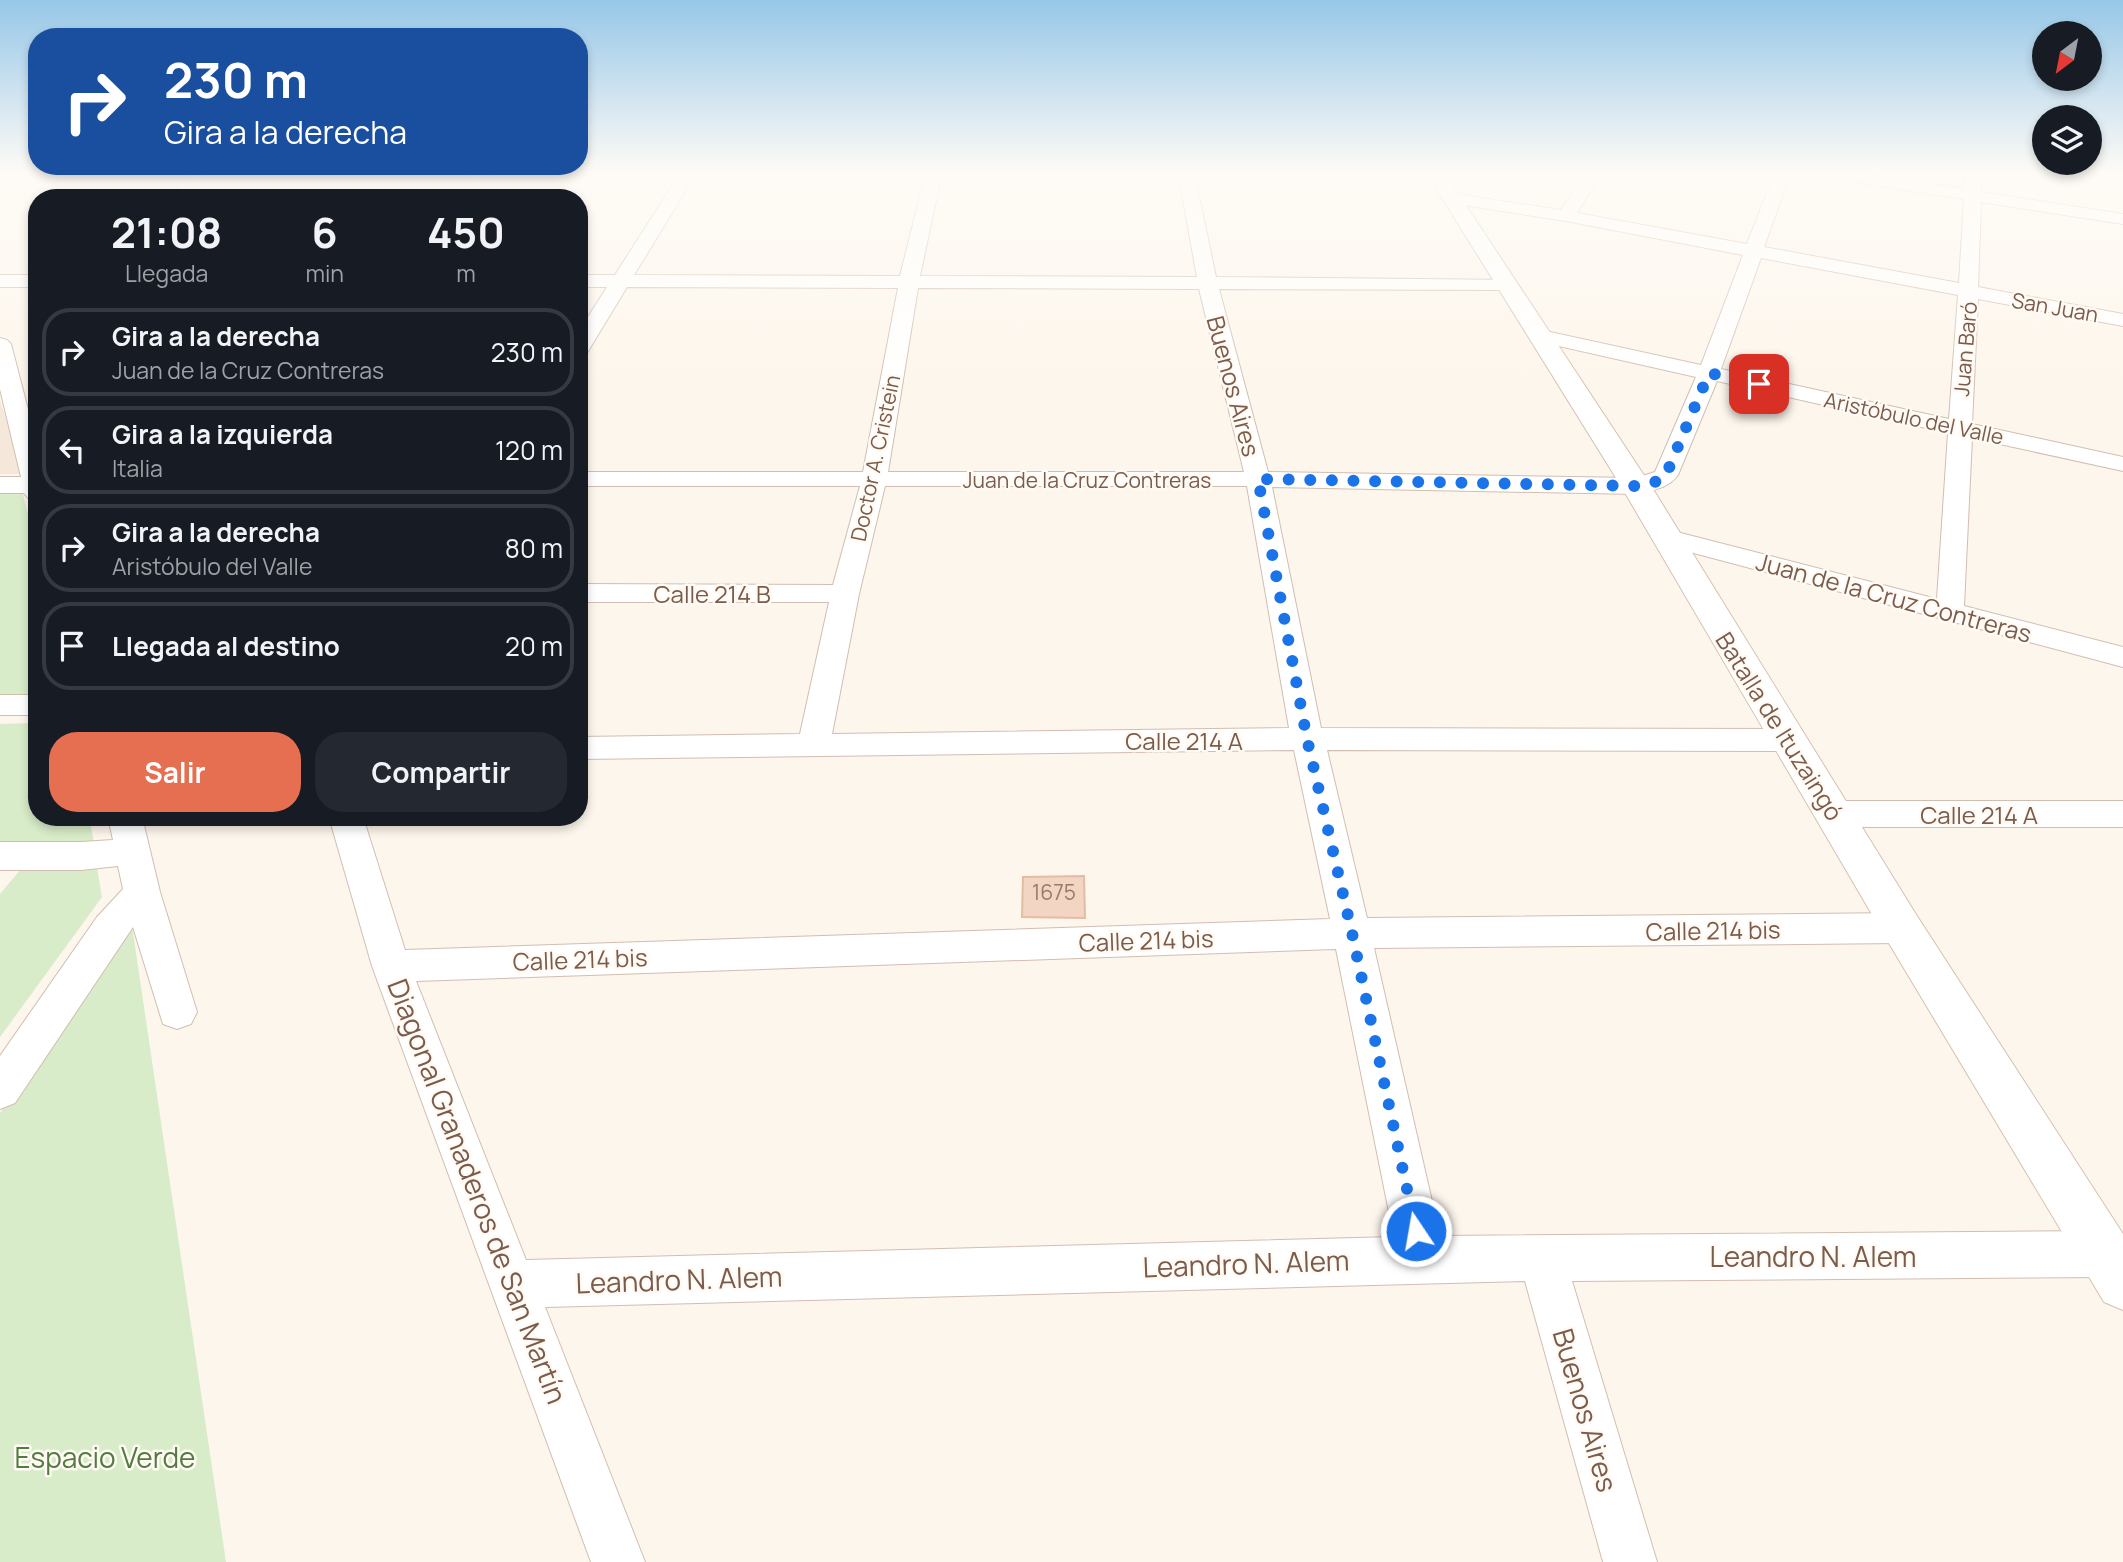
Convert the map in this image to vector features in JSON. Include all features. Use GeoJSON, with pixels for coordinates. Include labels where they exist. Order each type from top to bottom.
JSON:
{"type":"FeatureCollection","features":[{"type":"Feature","properties":{"kind":"main road","name":"Batalla de Ituzaingó"},"geometry":{"type":"LineString","coordinates":[[1481,245],[1636,486],[1664,537],[1902,928],[2114,1269]]}},
{"type":"Feature","properties":{"kind":"street"},"geometry":{"type":"LineString","coordinates":[[588,333],[642,245]]}},
{"type":"Feature","properties":{"kind":"street","name":"Doctor A. Cristein"},"geometry":{"type":"LineString","coordinates":[[814,743],[845,594],[874,481],[917,245]]}},
{"type":"Feature","properties":{"kind":"street","name":"Buenos Aires"},"geometry":{"type":"LineString","coordinates":[[1200,245],[1258,479],[1307,739],[1422,1259]]}},
{"type":"Feature","properties":{"kind":"street","name":"San Juan"},"geometry":{"type":"LineString","coordinates":[[1717,245],[2123,320]]}},
{"type":"Feature","properties":{"kind":"street"},"geometry":{"type":"LineString","coordinates":[[1636,486],[1659,481],[1666,475],[1709,373],[1757,245]]}},
{"type":"Feature","properties":{"kind":"street","name":"Juan Baró"},"geometry":{"type":"LineString","coordinates":[[1950,611],[1970,245]]}},
{"type":"Feature","properties":{"kind":"street"},"geometry":{"type":"LineString","coordinates":[[0,281],[28,281]]}},
{"type":"Feature","properties":{"kind":"street"},"geometry":{"type":"LineString","coordinates":[[588,281],[1507,284]]}},
{"type":"Feature","properties":{"kind":"street","name":"Aristóbulo del Valle"},"geometry":{"type":"LineString","coordinates":[[1541,336],[2123,464]]}},
{"type":"Feature","properties":{"kind":"street"},"geometry":{"type":"LineString","coordinates":[[0,344],[28,456]]}},
{"type":"Feature","properties":{"kind":"street","name":"Juan de la Cruz Contreras"},"geometry":{"type":"LineString","coordinates":[[588,479],[1258,479],[1636,486]]}},
{"type":"Feature","properties":{"kind":"street"},"geometry":{"type":"LineString","coordinates":[[0,485],[28,487]]}},
{"type":"Feature","properties":{"kind":"street","name":"Juan de la Cruz Contreras"},"geometry":{"type":"LineString","coordinates":[[1664,537],[2123,657]]}},
{"type":"Feature","properties":{"kind":"street","name":"Calle 214 B"},"geometry":{"type":"LineString","coordinates":[[588,593],[845,594]]}},
{"type":"Feature","properties":{"kind":"street"},"geometry":{"type":"LineString","coordinates":[[0,705],[28,705]]}},
{"type":"Feature","properties":{"kind":"street","name":"Calle 214 A"},"geometry":{"type":"LineString","coordinates":[[588,748],[1307,739],[1789,740]]}},
{"type":"Feature","properties":{"kind":"street","name":"Calle 214 A"},"geometry":{"type":"LineString","coordinates":[[1835,814],[2123,814]]}},
{"type":"Feature","properties":{"kind":"street","name":"Diagonal Granaderos de San Martín"},"geometry":{"type":"LineString","coordinates":[[349,826],[391,965],[618,1562]]}},
{"type":"Feature","properties":{"kind":"street"},"geometry":{"type":"LineString","coordinates":[[0,856],[81,856],[130,834],[142,892],[177,1012]]}},
{"type":"Feature","properties":{"kind":"street"},"geometry":{"type":"LineString","coordinates":[[4,1078],[110,928],[142,892]]}},
{"type":"Feature","properties":{"kind":"street","name":"Calle 214 bis"},"geometry":{"type":"LineString","coordinates":[[391,965],[1352,933],[1902,928]]}},
{"type":"Feature","properties":{"kind":"street","name":"Buenos Aires"},"geometry":{"type":"LineString","coordinates":[[1542,1258],[1630,1562]]}},
{"type":"Feature","properties":{"kind":"street","name":"Leandro N. Alem"},"geometry":{"type":"LineString","coordinates":[[514,1284],[1422,1259],[1542,1258],[2114,1269]]}},
{"type":"Feature","properties":{"kind":"shaded area"},"geometry":{"type":"Polygon","coordinates":[[[0,401],[24,474],[0,474],[0,401]]]}},
{"type":"Feature","properties":{"kind":"green space"},"geometry":{"type":"Polygon","coordinates":[[[0,491],[22,491],[28,514],[28,697],[0,698],[0,491]]]}},
{"type":"Feature","properties":{"kind":"green space"},"geometry":{"type":"Polygon","coordinates":[[[28,723],[28,826],[91,826],[94,843],[0,844],[0,724],[28,723]]]}},
{"type":"Feature","properties":{"kind":"green space"},"geometry":{"type":"Polygon","coordinates":[[[96,862],[102,897],[0,1037],[0,894],[26,863],[96,862]]]}},
{"type":"Feature","properties":{"kind":"green space","name":"Espacio Verde"},"geometry":{"type":"Polygon","coordinates":[[[131,919],[226,1562],[0,1562],[0,1113],[131,919]]]}},
{"type":"Feature","properties":{"kind":"building"},"geometry":{"type":"Polygon","coordinates":[[[1084,876],[1085,918],[1022,917],[1023,877],[1084,876]]]}},
{"type":"Feature","properties":{"kind":"route"},"geometry":{"type":"LineString","coordinates":[[1416,1231],[1294,678],[1258,479],[1636,486],[1659,481],[1666,475],[1709,373],[1759,384]]}}]}
